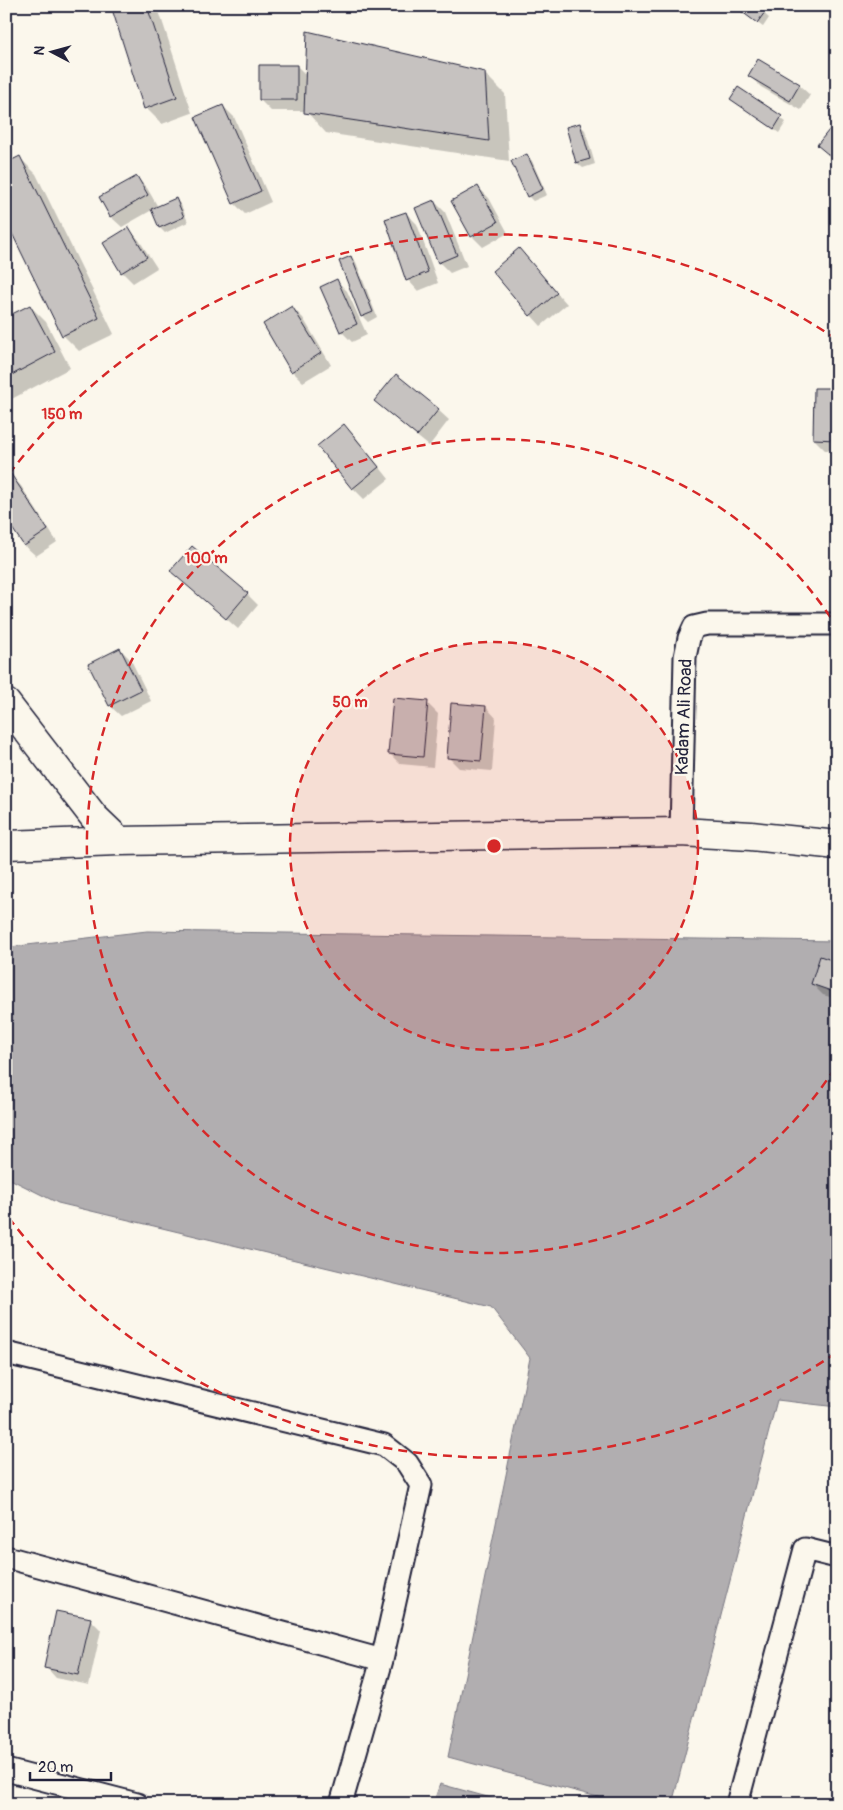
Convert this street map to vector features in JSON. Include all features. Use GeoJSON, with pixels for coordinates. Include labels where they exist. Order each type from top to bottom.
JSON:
{"type":"FeatureCollection","features":[{"type":"Feature","properties":{"kind":"street","name":"Kadam Ali Road"},"geometry":{"type":"LineString","coordinates":[[681,832],[684,657],[694,627],[706,624],[837,624]]}},
{"type":"Feature","properties":{"kind":"street"},"geometry":{"type":"LineString","coordinates":[[6,703],[94,816],[119,841]]}},
{"type":"Feature","properties":{"kind":"street"},"geometry":{"type":"LineString","coordinates":[[6,845],[119,841],[681,832],[751,836],[837,845]]}},
{"type":"Feature","properties":{"kind":"street"},"geometry":{"type":"LineString","coordinates":[[6,1353],[384,1445],[407,1463],[421,1485],[382,1660],[341,1804]]}},
{"type":"Feature","properties":{"kind":"street"},"geometry":{"type":"LineString","coordinates":[[737,1804],[804,1549],[837,1557]]}},
{"type":"Feature","properties":{"kind":"street"},"geometry":{"type":"LineString","coordinates":[[6,1557],[382,1660]]}},
{"type":"Feature","properties":{"kind":"street"},"geometry":{"type":"LineString","coordinates":[[6,1770],[137,1804]]}},
{"type":"Feature","properties":{"kind":"shaded area"},"geometry":{"type":"Polygon","coordinates":[[[147,931],[837,941],[837,1407],[777,1400],[672,1804],[624,1804],[448,1757],[530,1358],[491,1307],[58,1203],[6,1177],[6,946],[147,931]]]}},
{"type":"Feature","properties":{"kind":"shaded area"},"geometry":{"type":"Polygon","coordinates":[[[440,1784],[513,1804],[433,1804],[440,1784]]]}},
{"type":"Feature","properties":{"kind":"building"},"geometry":{"type":"Polygon","coordinates":[[[111,6],[147,6],[177,97],[144,109],[111,6]]]}},
{"type":"Feature","properties":{"kind":"building"},"geometry":{"type":"Polygon","coordinates":[[[734,6],[757,6],[765,12],[757,23],[734,6]]]}},
{"type":"Feature","properties":{"kind":"building"},"geometry":{"type":"Polygon","coordinates":[[[307,31],[485,72],[489,141],[304,113],[307,31]]]}},
{"type":"Feature","properties":{"kind":"building"},"geometry":{"type":"Polygon","coordinates":[[[758,59],[800,84],[790,101],[748,76],[758,59]]]}},
{"type":"Feature","properties":{"kind":"building"},"geometry":{"type":"Polygon","coordinates":[[[259,65],[297,65],[297,100],[259,100],[259,65]]]}},
{"type":"Feature","properties":{"kind":"building"},"geometry":{"type":"Polygon","coordinates":[[[738,87],[782,116],[774,129],[730,99],[738,87]]]}},
{"type":"Feature","properties":{"kind":"building"},"geometry":{"type":"Polygon","coordinates":[[[223,105],[261,191],[233,204],[195,117],[223,105]]]}},
{"type":"Feature","properties":{"kind":"building"},"geometry":{"type":"Polygon","coordinates":[[[837,120],[837,158],[835,160],[817,145],[837,120]]]}},
{"type":"Feature","properties":{"kind":"building"},"geometry":{"type":"Polygon","coordinates":[[[580,123],[590,159],[576,163],[566,127],[580,123]]]}},
{"type":"Feature","properties":{"kind":"building"},"geometry":{"type":"Polygon","coordinates":[[[527,154],[543,189],[527,197],[511,161],[527,154]]]}},
{"type":"Feature","properties":{"kind":"building"},"geometry":{"type":"Polygon","coordinates":[[[20,156],[99,318],[62,336],[6,221],[6,163],[20,156]]]}},
{"type":"Feature","properties":{"kind":"building"},"geometry":{"type":"Polygon","coordinates":[[[137,176],[148,195],[110,217],[99,197],[137,176]]]}},
{"type":"Feature","properties":{"kind":"building"},"geometry":{"type":"Polygon","coordinates":[[[478,186],[498,222],[471,237],[451,201],[478,186]]]}},
{"type":"Feature","properties":{"kind":"building"},"geometry":{"type":"Polygon","coordinates":[[[176,198],[184,217],[159,228],[151,209],[176,198]]]}},
{"type":"Feature","properties":{"kind":"building"},"geometry":{"type":"Polygon","coordinates":[[[434,200],[457,255],[438,263],[415,208],[434,200]]]}},
{"type":"Feature","properties":{"kind":"building"},"geometry":{"type":"Polygon","coordinates":[[[406,212],[428,272],[406,281],[385,219],[406,212]]]}},
{"type":"Feature","properties":{"kind":"building"},"geometry":{"type":"Polygon","coordinates":[[[129,227],[147,257],[121,273],[103,243],[129,227]]]}},
{"type":"Feature","properties":{"kind":"building"},"geometry":{"type":"Polygon","coordinates":[[[519,248],[557,293],[530,316],[492,271],[519,248]]]}},
{"type":"Feature","properties":{"kind":"building"},"geometry":{"type":"Polygon","coordinates":[[[351,256],[373,312],[361,317],[339,261],[351,256]]]}},
{"type":"Feature","properties":{"kind":"building"},"geometry":{"type":"Polygon","coordinates":[[[337,279],[357,324],[340,332],[320,287],[337,279]]]}},
{"type":"Feature","properties":{"kind":"building"},"geometry":{"type":"Polygon","coordinates":[[[30,305],[55,352],[6,378],[6,317],[30,305]]]}},
{"type":"Feature","properties":{"kind":"building"},"geometry":{"type":"Polygon","coordinates":[[[292,306],[321,353],[291,372],[263,324],[292,306]]]}},
{"type":"Feature","properties":{"kind":"building"},"geometry":{"type":"Polygon","coordinates":[[[396,374],[439,409],[417,436],[374,401],[396,374]]]}},
{"type":"Feature","properties":{"kind":"building"},"geometry":{"type":"Polygon","coordinates":[[[814,388],[837,388],[837,440],[813,439],[814,388]]]}},
{"type":"Feature","properties":{"kind":"building"},"geometry":{"type":"Polygon","coordinates":[[[344,424],[379,467],[352,489],[317,446],[344,424]]]}},
{"type":"Feature","properties":{"kind":"building"},"geometry":{"type":"Polygon","coordinates":[[[11,474],[48,530],[24,546],[6,519],[6,477],[11,474]]]}},
{"type":"Feature","properties":{"kind":"building"},"geometry":{"type":"Polygon","coordinates":[[[192,546],[248,593],[226,619],[170,571],[192,546]]]}},
{"type":"Feature","properties":{"kind":"building"},"geometry":{"type":"Polygon","coordinates":[[[120,648],[141,690],[109,706],[88,664],[120,648]]]}},
{"type":"Feature","properties":{"kind":"building"},"geometry":{"type":"Polygon","coordinates":[[[393,698],[428,701],[423,757],[388,754],[393,698]]]}},
{"type":"Feature","properties":{"kind":"building"},"geometry":{"type":"Polygon","coordinates":[[[451,703],[486,706],[481,761],[447,758],[451,703]]]}},
{"type":"Feature","properties":{"kind":"building"},"geometry":{"type":"Polygon","coordinates":[[[820,956],[837,962],[837,993],[811,984],[820,956]]]}},
{"type":"Feature","properties":{"kind":"building"},"geometry":{"type":"Polygon","coordinates":[[[56,1611],[91,1618],[78,1675],[44,1668],[56,1611]]]}}]}
